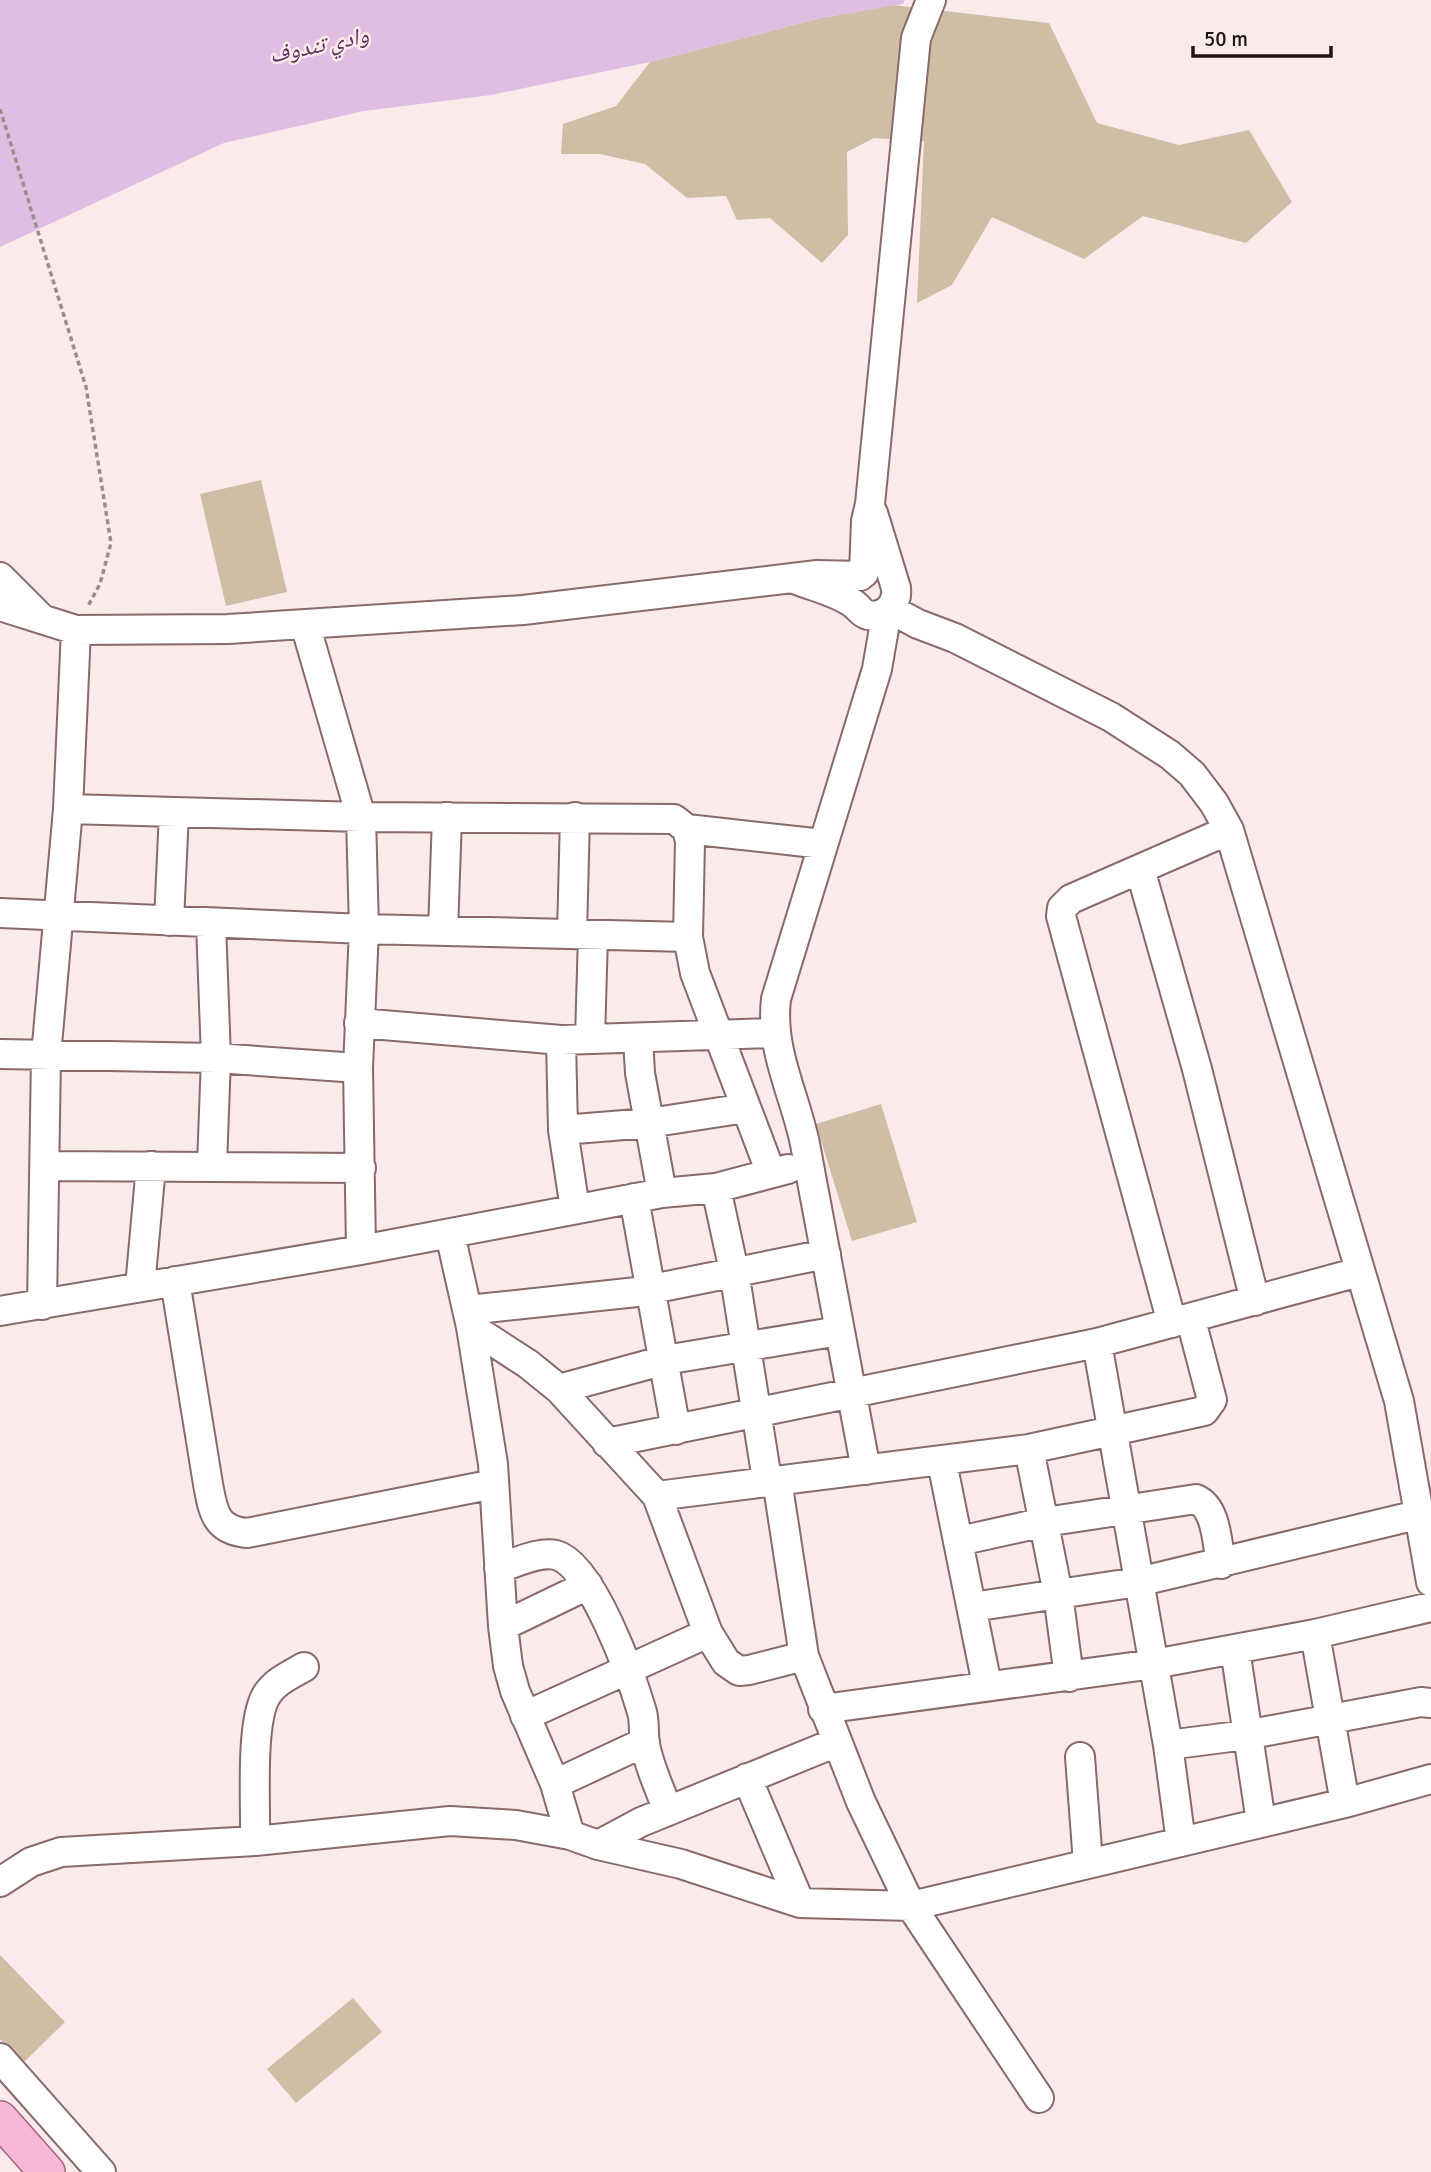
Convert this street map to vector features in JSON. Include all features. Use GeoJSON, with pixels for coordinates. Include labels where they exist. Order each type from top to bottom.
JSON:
{"type":"FeatureCollection","features":[{"type":"Feature","properties":{"kind":"main road"},"geometry":{"type":"LineString","coordinates":[[0,2119],[47,2172]]}},
{"type":"Feature","properties":{"kind":"street"},"geometry":{"type":"LineString","coordinates":[[866,1470],[808,1164],[775,1033],[776,999],[877,669],[876,594],[868,512],[916,38],[931,0]]}},
{"type":"Feature","properties":{"kind":"street"},"geometry":{"type":"LineString","coordinates":[[804,576],[840,555],[868,512]]}},
{"type":"Feature","properties":{"kind":"street"},"geometry":{"type":"LineString","coordinates":[[0,606],[76,630],[228,629],[523,610],[804,576],[876,594],[918,624],[955,638],[1111,718],[1170,755],[1192,774],[1214,803],[1229,830],[1406,1432],[1417,1515],[1431,1582]]}},
{"type":"Feature","properties":{"kind":"street"},"geometry":{"type":"LineString","coordinates":[[0,578],[40,617]]}},
{"type":"Feature","properties":{"kind":"street"},"geometry":{"type":"LineString","coordinates":[[304,624],[361,817],[364,929],[358,1068],[361,1250]]}},
{"type":"Feature","properties":{"kind":"street"},"geometry":{"type":"LineString","coordinates":[[42,1305],[46,1056],[68,809],[76,630]]}},
{"type":"Feature","properties":{"kind":"street"},"geometry":{"type":"LineString","coordinates":[[68,809],[361,817],[661,817],[674,819],[687,829],[823,844]]}},
{"type":"Feature","properties":{"kind":"street"},"geometry":{"type":"LineString","coordinates":[[169,921],[174,812]]}},
{"type":"Feature","properties":{"kind":"street"},"geometry":{"type":"LineString","coordinates":[[443,931],[447,817]]}},
{"type":"Feature","properties":{"kind":"street"},"geometry":{"type":"LineString","coordinates":[[575,817],[590,1039]]}},
{"type":"Feature","properties":{"kind":"street"},"geometry":{"type":"LineString","coordinates":[[687,829],[690,856],[688,937],[695,973],[771,1173]]}},
{"type":"Feature","properties":{"kind":"street"},"geometry":{"type":"LineString","coordinates":[[657,1496],[1029,1449],[1198,1413],[1209,1407],[1212,1400],[1181,1322],[1060,916],[1062,908],[1071,899],[1229,830]]}},
{"type":"Feature","properties":{"kind":"street"},"geometry":{"type":"LineString","coordinates":[[1140,869],[1197,1069],[1255,1301]]}},
{"type":"Feature","properties":{"kind":"street"},"geometry":{"type":"LineString","coordinates":[[0,913],[364,929],[688,937]]}},
{"type":"Feature","properties":{"kind":"street"},"geometry":{"type":"LineString","coordinates":[[211,923],[216,1058],[212,1165]]}},
{"type":"Feature","properties":{"kind":"street"},"geometry":{"type":"LineString","coordinates":[[359,1023],[561,1040],[775,1033]]}},
{"type":"Feature","properties":{"kind":"street"},"geometry":{"type":"LineString","coordinates":[[638,1039],[640,1073],[649,1123],[648,1196],[652,1289],[676,1430]]}},
{"type":"Feature","properties":{"kind":"street"},"geometry":{"type":"LineString","coordinates":[[561,1040],[563,1130],[575,1209]]}},
{"type":"Feature","properties":{"kind":"street"},"geometry":{"type":"LineString","coordinates":[[0,1054],[216,1058],[358,1068]]}},
{"type":"Feature","properties":{"kind":"street"},"geometry":{"type":"LineString","coordinates":[[563,1130],[649,1123],[747,1108]]}},
{"type":"Feature","properties":{"kind":"street"},"geometry":{"type":"LineString","coordinates":[[0,1311],[361,1250],[648,1196],[716,1188],[808,1164]]}},
{"type":"Feature","properties":{"kind":"street"},"geometry":{"type":"LineString","coordinates":[[46,1166],[361,1168]]}},
{"type":"Feature","properties":{"kind":"street"},"geometry":{"type":"LineString","coordinates":[[141,1287],[151,1166]]}},
{"type":"Feature","properties":{"kind":"street"},"geometry":{"type":"LineString","coordinates":[[716,1188],[734,1271],[744,1346],[804,1656],[874,1831],[911,1906],[1039,2098]]}},
{"type":"Feature","properties":{"kind":"street"},"geometry":{"type":"LineString","coordinates":[[450,1234],[470,1319],[494,1484],[508,1666],[525,1716],[555,1784],[570,1835]]}},
{"type":"Feature","properties":{"kind":"street"},"geometry":{"type":"LineString","coordinates":[[470,1319],[652,1289],[826,1254]]}},
{"type":"Feature","properties":{"kind":"street"},"geometry":{"type":"LineString","coordinates":[[607,1443],[1097,1343],[1359,1272]]}},
{"type":"Feature","properties":{"kind":"street"},"geometry":{"type":"LineString","coordinates":[[175,1282],[208,1484],[214,1514],[220,1525],[235,1532],[247,1533],[494,1484]]}},
{"type":"Feature","properties":{"kind":"street"},"geometry":{"type":"LineString","coordinates":[[470,1319],[559,1389],[657,1496],[708,1633],[726,1662],[739,1671],[804,1656]]}},
{"type":"Feature","properties":{"kind":"street"},"geometry":{"type":"LineString","coordinates":[[559,1389],[665,1360],[839,1331]]}},
{"type":"Feature","properties":{"kind":"street"},"geometry":{"type":"LineString","coordinates":[[1097,1343],[1168,1745],[1181,1842]]}},
{"type":"Feature","properties":{"kind":"street"},"geometry":{"type":"LineString","coordinates":[[1029,1449],[1058,1594],[1069,1677]]}},
{"type":"Feature","properties":{"kind":"street"},"geometry":{"type":"LineString","coordinates":[[942,1462],[987,1685]]}},
{"type":"Feature","properties":{"kind":"street"},"geometry":{"type":"LineString","coordinates":[[959,1541],[1045,1522],[1196,1499],[1203,1502],[1210,1511],[1221,1564]]}},
{"type":"Feature","properties":{"kind":"street"},"geometry":{"type":"LineString","coordinates":[[972,1607],[1138,1582],[1417,1515]]}},
{"type":"Feature","properties":{"kind":"street"},"geometry":{"type":"LineString","coordinates":[[499,1568],[545,1554],[555,1555],[573,1565],[588,1585],[627,1668],[641,1710],[645,1742],[668,1811]]}},
{"type":"Feature","properties":{"kind":"street"},"geometry":{"type":"LineString","coordinates":[[503,1626],[588,1585]]}},
{"type":"Feature","properties":{"kind":"street"},"geometry":{"type":"LineString","coordinates":[[823,1709],[1154,1664],[1315,1634],[1431,1607]]}},
{"type":"Feature","properties":{"kind":"street"},"geometry":{"type":"LineString","coordinates":[[525,1716],[708,1633]]}},
{"type":"Feature","properties":{"kind":"street"},"geometry":{"type":"LineString","coordinates":[[1315,1634],[1345,1803]]}},
{"type":"Feature","properties":{"kind":"street"},"geometry":{"type":"LineString","coordinates":[[1235,1649],[1261,1822]]}},
{"type":"Feature","properties":{"kind":"street"},"geometry":{"type":"LineString","coordinates":[[254,1841],[258,1716],[267,1695],[279,1681],[304,1667]]}},
{"type":"Feature","properties":{"kind":"street"},"geometry":{"type":"LineString","coordinates":[[1168,1745],[1246,1735],[1421,1702],[1431,1703]]}},
{"type":"Feature","properties":{"kind":"street"},"geometry":{"type":"LineString","coordinates":[[555,1784],[645,1742]]}},
{"type":"Feature","properties":{"kind":"street"},"geometry":{"type":"LineString","coordinates":[[598,1845],[668,1811],[837,1742]]}},
{"type":"Feature","properties":{"kind":"street"},"geometry":{"type":"LineString","coordinates":[[1080,1757],[1088,1863]]}},
{"type":"Feature","properties":{"kind":"street"},"geometry":{"type":"LineString","coordinates":[[747,1778],[800,1903]]}},
{"type":"Feature","properties":{"kind":"street"},"geometry":{"type":"LineString","coordinates":[[0,1882],[31,1862],[61,1852],[254,1841],[450,1821],[516,1825],[570,1835],[598,1845],[681,1864],[800,1903],[911,1906],[1345,1803],[1431,1779]]}},
{"type":"Feature","properties":{"kind":"street"},"geometry":{"type":"LineString","coordinates":[[0,2058],[101,2172]]}},
{"type":"Feature","properties":{"kind":"path"},"geometry":{"type":"LineString","coordinates":[[0,109],[86,387],[111,543],[100,584],[76,630]]}},
{"type":"Feature","properties":{"kind":"shaded area"},"geometry":{"type":"Polygon","coordinates":[[[893,5],[1049,23],[1097,123],[1179,145],[1249,130],[1292,202],[1246,243],[1143,216],[1084,259],[992,217],[952,285],[917,303],[924,141],[874,138],[847,152],[848,235],[822,263],[770,218],[737,220],[726,196],[687,198],[645,164],[600,154],[561,154],[563,124],[616,106],[650,62],[821,18],[893,5]]]}},
{"type":"Feature","properties":{"kind":"shaded area"},"geometry":{"type":"Polygon","coordinates":[[[261,480],[287,592],[226,606],[200,494],[261,480]]]}},
{"type":"Feature","properties":{"kind":"shaded area"},"geometry":{"type":"Polygon","coordinates":[[[881,1104],[917,1222],[852,1241],[816,1124],[881,1104]]]}},
{"type":"Feature","properties":{"kind":"shaded area"},"geometry":{"type":"Polygon","coordinates":[[[0,1955],[65,2022],[23,2063],[0,2039],[0,1955]]]}},
{"type":"Feature","properties":{"kind":"shaded area"},"geometry":{"type":"Polygon","coordinates":[[[353,1998],[382,2032],[296,2103],[267,2069],[353,1998]]]}},
{"type":"Feature","properties":{"kind":"water","name":"وادي تندوف"},"geometry":{"type":"Polygon","coordinates":[[[0,0],[905,0],[903,4],[821,18],[650,62],[491,95],[364,111],[224,143],[0,247],[0,0]]]}}]}
